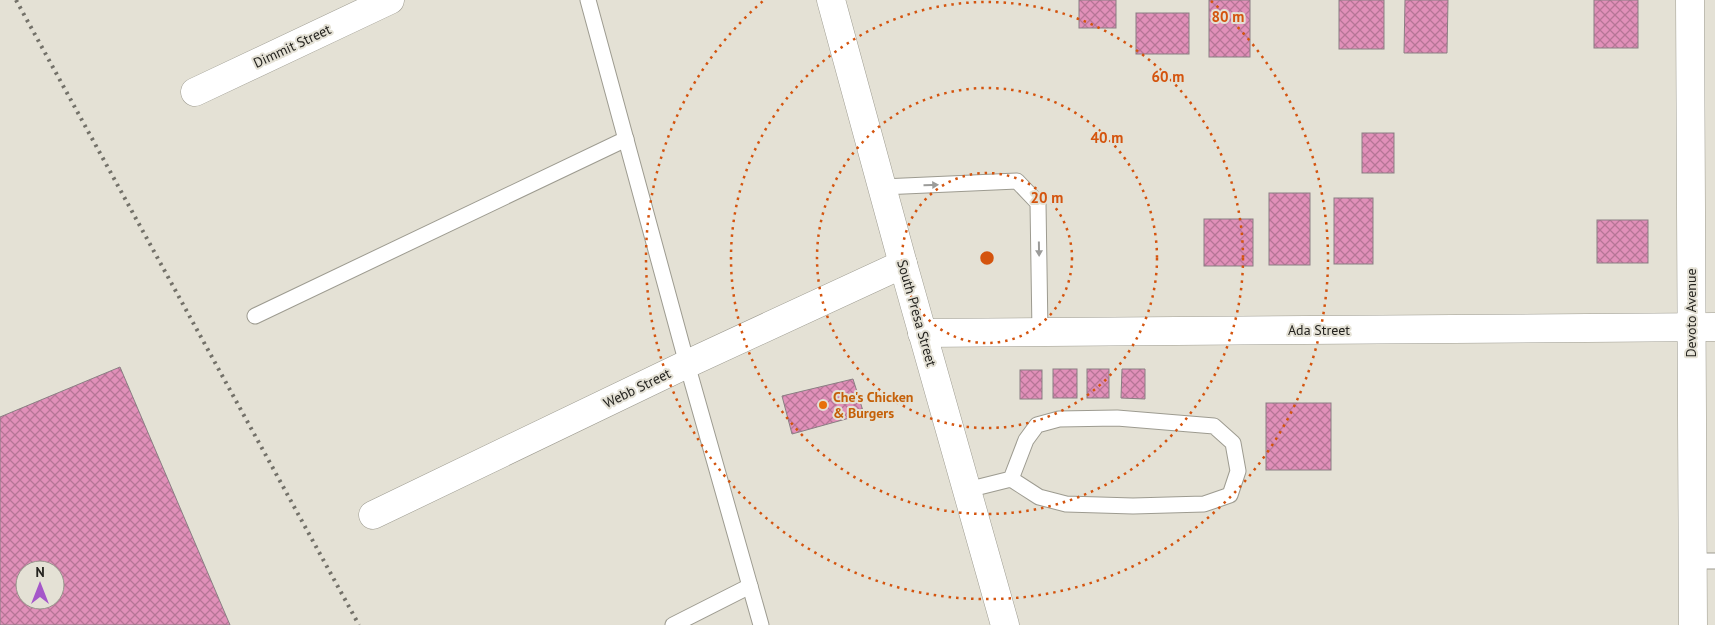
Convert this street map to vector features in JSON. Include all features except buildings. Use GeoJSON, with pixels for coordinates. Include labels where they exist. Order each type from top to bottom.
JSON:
{"type":"FeatureCollection","features":[{"type":"Feature","properties":{"kind":"street","name":"Dimmit Street"},"geometry":{"type":"LineString","coordinates":[[195,92],[390,0]]}},
{"type":"Feature","properties":{"kind":"street","name":"South Presa Street"},"geometry":{"type":"LineString","coordinates":[[831,0],[922,333],[1005,625]]}},
{"type":"Feature","properties":{"kind":"street","name":"Devoto Avenue"},"geometry":{"type":"LineString","coordinates":[[1690,0],[1703,327],[1704,561],[1693,625]]}},
{"type":"Feature","properties":{"kind":"street","name":"Webb Street"},"geometry":{"type":"LineString","coordinates":[[373,515],[687,364],[903,264]]}},
{"type":"Feature","properties":{"kind":"street","name":"Ada Street"},"geometry":{"type":"LineString","coordinates":[[922,333],[1703,327]]}},
{"type":"Feature","properties":{"kind":"lane"},"geometry":{"type":"LineString","coordinates":[[588,0],[687,364],[761,625]]}},
{"type":"Feature","properties":{"kind":"lane"},"geometry":{"type":"LineString","coordinates":[[255,316],[626,138]]}},
{"type":"Feature","properties":{"kind":"lane"},"geometry":{"type":"LineString","coordinates":[[882,187],[1017,181],[1038,203],[1040,332]]}},
{"type":"Feature","properties":{"kind":"lane"},"geometry":{"type":"LineString","coordinates":[[967,490],[1011,479],[1039,497],[1066,504],[1133,506],[1204,504],[1230,495],[1238,471],[1233,443],[1214,426],[1117,418],[1059,419],[1037,425],[1026,440],[1011,479]]}},
{"type":"Feature","properties":{"kind":"lane"},"geometry":{"type":"LineString","coordinates":[[673,625],[750,586]]}},
{"type":"Feature","properties":{"kind":"railway"},"geometry":{"type":"LineString","coordinates":[[16,0],[359,625]]}},
{"type":"Feature","properties":{"kind":"place","name":"Che's Chicken & Burgers"},"geometry":{"type":"Point","coordinates":[823,405]}}]}
